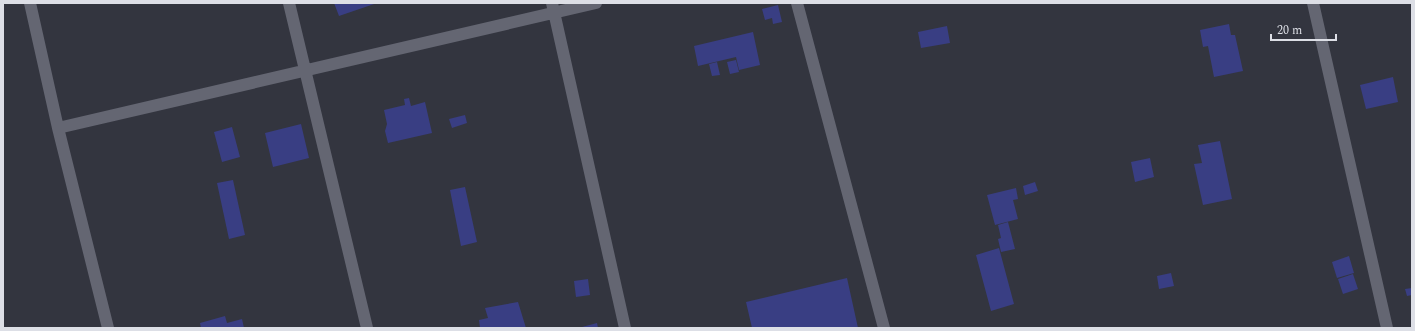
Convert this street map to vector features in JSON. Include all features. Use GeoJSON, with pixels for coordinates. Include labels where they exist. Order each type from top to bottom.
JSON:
{"type":"FeatureCollection","features":[{"type":"Feature","properties":{"kind":"street"},"geometry":{"type":"LineString","coordinates":[[30,3],[58,128],[108,328]]}},
{"type":"Feature","properties":{"kind":"street"},"geometry":{"type":"LineString","coordinates":[[289,3],[367,328]]}},
{"type":"Feature","properties":{"kind":"street"},"geometry":{"type":"LineString","coordinates":[[58,128],[305,71],[554,8],[596,3]]}},
{"type":"Feature","properties":{"kind":"street"},"geometry":{"type":"LineString","coordinates":[[797,3],[884,328]]}},
{"type":"Feature","properties":{"kind":"street"},"geometry":{"type":"LineString","coordinates":[[1313,3],[1387,328]]}},
{"type":"Feature","properties":{"kind":"street"},"geometry":{"type":"LineString","coordinates":[[554,8],[625,328]]}},
{"type":"Feature","properties":{"kind":"building"},"geometry":{"type":"Polygon","coordinates":[[[334,3],[377,3],[339,16],[334,3]]]}},
{"type":"Feature","properties":{"kind":"building"},"geometry":{"type":"Polygon","coordinates":[[[778,5],[782,22],[773,24],[772,18],[765,20],[762,9],[778,5]]]}},
{"type":"Feature","properties":{"kind":"building"},"geometry":{"type":"Polygon","coordinates":[[[1229,24],[1231,35],[1235,35],[1243,71],[1214,77],[1208,46],[1203,47],[1200,30],[1229,24]]]}},
{"type":"Feature","properties":{"kind":"building"},"geometry":{"type":"Polygon","coordinates":[[[947,26],[950,43],[921,48],[918,32],[947,26]]]}},
{"type":"Feature","properties":{"kind":"building"},"geometry":{"type":"Polygon","coordinates":[[[753,32],[760,65],[739,70],[736,57],[698,66],[694,46],[753,32]]]}},
{"type":"Feature","properties":{"kind":"building"},"geometry":{"type":"Polygon","coordinates":[[[736,60],[739,72],[730,74],[727,62],[736,60]]]}},
{"type":"Feature","properties":{"kind":"building"},"geometry":{"type":"Polygon","coordinates":[[[717,62],[720,75],[712,76],[709,64],[717,62]]]}},
{"type":"Feature","properties":{"kind":"building"},"geometry":{"type":"Polygon","coordinates":[[[1393,77],[1398,102],[1366,109],[1360,85],[1393,77]]]}},
{"type":"Feature","properties":{"kind":"building"},"geometry":{"type":"Polygon","coordinates":[[[409,98],[411,106],[425,102],[432,133],[388,143],[385,131],[387,124],[384,110],[405,105],[404,99],[409,98]]]}},
{"type":"Feature","properties":{"kind":"building"},"geometry":{"type":"Polygon","coordinates":[[[465,115],[467,123],[452,128],[449,119],[465,115]]]}},
{"type":"Feature","properties":{"kind":"building"},"geometry":{"type":"Polygon","coordinates":[[[301,124],[309,158],[273,167],[265,133],[301,124]]]}},
{"type":"Feature","properties":{"kind":"building"},"geometry":{"type":"Polygon","coordinates":[[[232,127],[240,157],[222,162],[214,132],[232,127]]]}},
{"type":"Feature","properties":{"kind":"building"},"geometry":{"type":"Polygon","coordinates":[[[1220,141],[1232,199],[1203,205],[1194,164],[1202,163],[1198,145],[1220,141]]]}},
{"type":"Feature","properties":{"kind":"building"},"geometry":{"type":"Polygon","coordinates":[[[1150,158],[1154,177],[1135,182],[1131,162],[1150,158]]]}},
{"type":"Feature","properties":{"kind":"building"},"geometry":{"type":"Polygon","coordinates":[[[233,180],[245,235],[229,239],[217,183],[233,180]]]}},
{"type":"Feature","properties":{"kind":"building"},"geometry":{"type":"Polygon","coordinates":[[[1035,182],[1038,191],[1025,195],[1023,186],[1035,182]]]}},
{"type":"Feature","properties":{"kind":"building"},"geometry":{"type":"Polygon","coordinates":[[[465,187],[477,242],[461,246],[450,190],[465,187]]]}},
{"type":"Feature","properties":{"kind":"building"},"geometry":{"type":"Polygon","coordinates":[[[1016,188],[1018,199],[1013,200],[1018,219],[995,225],[987,195],[1016,188]]]}},
{"type":"Feature","properties":{"kind":"building"},"geometry":{"type":"Polygon","coordinates":[[[1008,222],[1015,249],[1001,252],[998,239],[1001,238],[998,225],[1008,222]]]}},
{"type":"Feature","properties":{"kind":"building"},"geometry":{"type":"Polygon","coordinates":[[[999,248],[1014,304],[991,311],[976,255],[999,248]]]}},
{"type":"Feature","properties":{"kind":"building"},"geometry":{"type":"Polygon","coordinates":[[[1349,256],[1354,273],[1337,278],[1332,262],[1349,256]]]}},
{"type":"Feature","properties":{"kind":"building"},"geometry":{"type":"Polygon","coordinates":[[[1171,273],[1174,286],[1159,289],[1157,276],[1171,273]]]}},
{"type":"Feature","properties":{"kind":"building"},"geometry":{"type":"Polygon","coordinates":[[[1353,274],[1358,289],[1343,294],[1338,279],[1353,274]]]}},
{"type":"Feature","properties":{"kind":"building"},"geometry":{"type":"Polygon","coordinates":[[[847,278],[858,328],[752,328],[746,302],[847,278]]]}},
{"type":"Feature","properties":{"kind":"building"},"geometry":{"type":"Polygon","coordinates":[[[588,279],[590,295],[576,297],[574,281],[588,279]]]}},
{"type":"Feature","properties":{"kind":"building"},"geometry":{"type":"Polygon","coordinates":[[[1412,288],[1412,295],[1407,296],[1405,289],[1412,288]]]}},
{"type":"Feature","properties":{"kind":"building"},"geometry":{"type":"Polygon","coordinates":[[[518,302],[526,328],[480,328],[479,320],[488,318],[485,308],[518,302]]]}},
{"type":"Feature","properties":{"kind":"building"},"geometry":{"type":"Polygon","coordinates":[[[225,316],[227,323],[242,319],[244,328],[201,328],[200,323],[225,316]]]}},
{"type":"Feature","properties":{"kind":"building"},"geometry":{"type":"Polygon","coordinates":[[[597,323],[598,328],[582,328],[582,327],[597,323]]]}}]}
